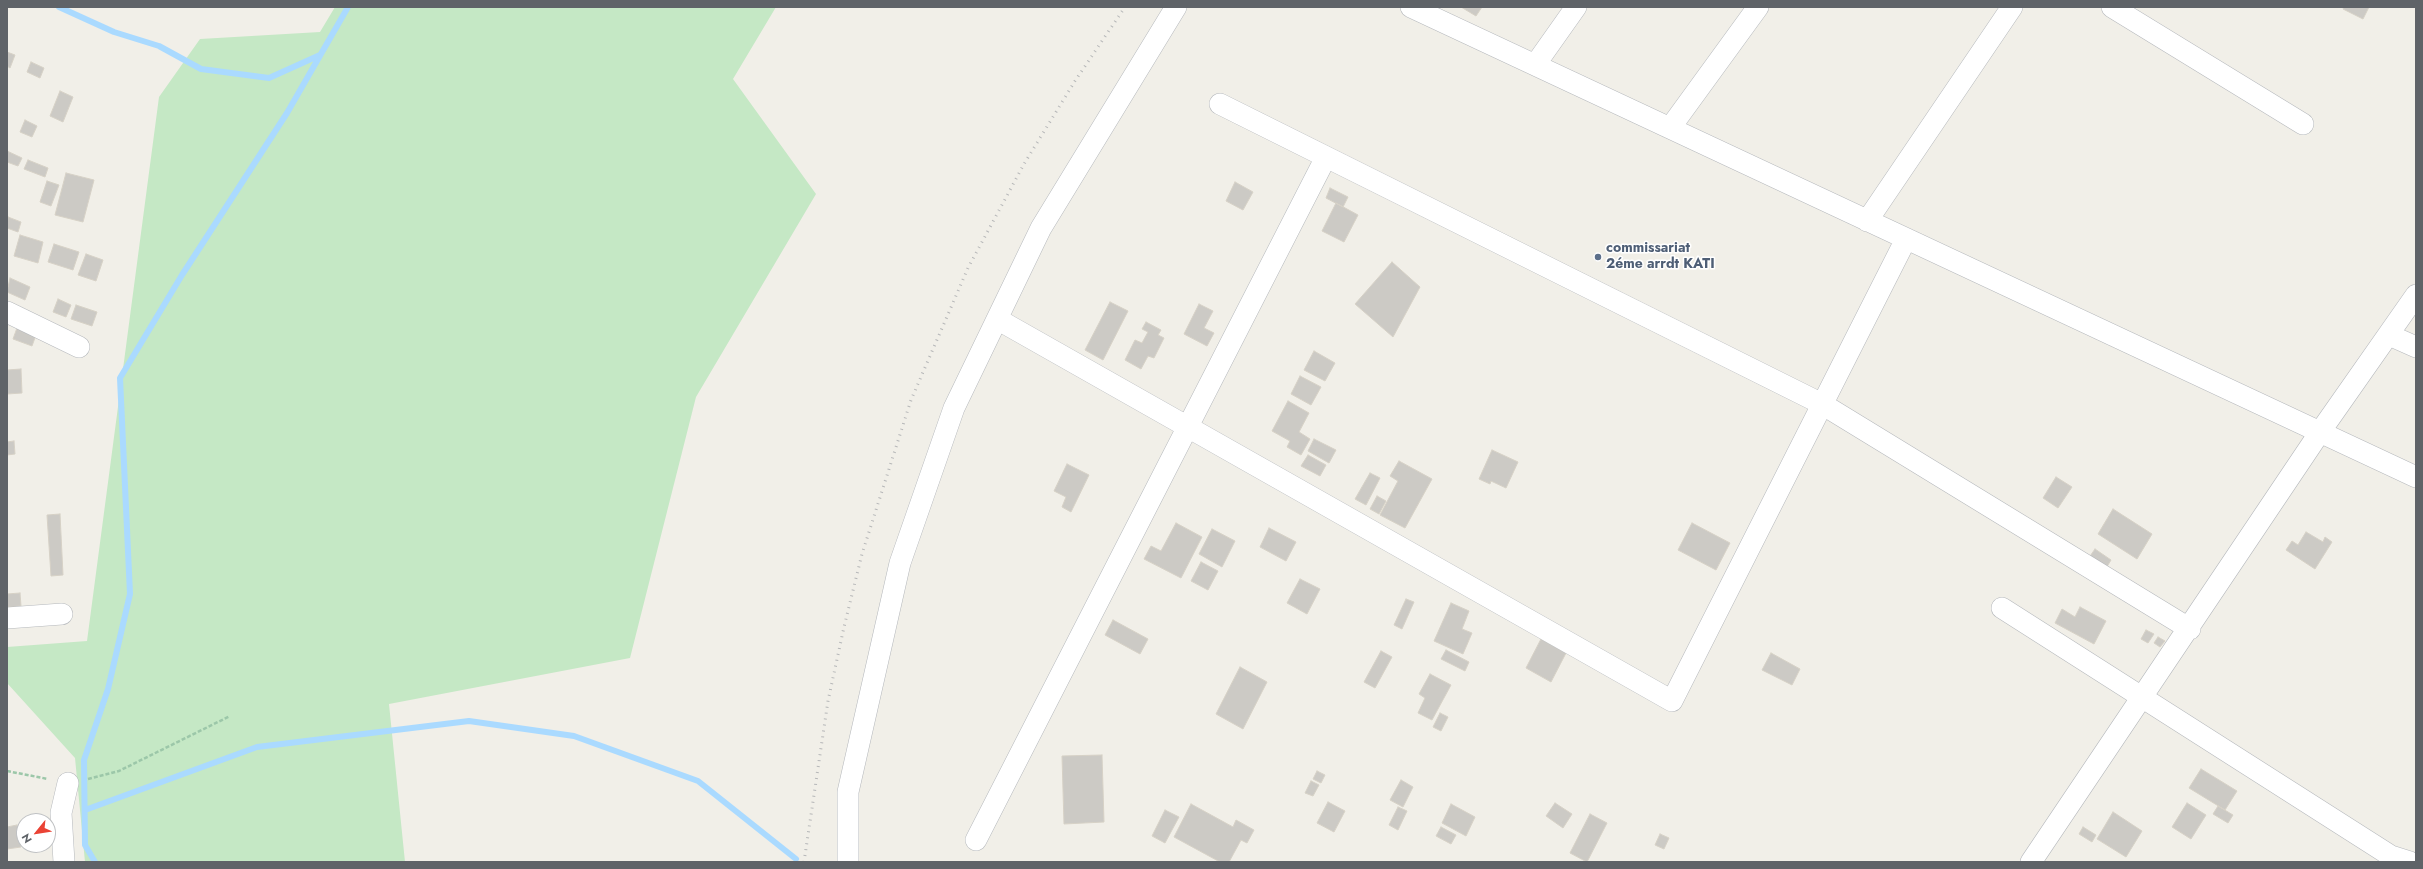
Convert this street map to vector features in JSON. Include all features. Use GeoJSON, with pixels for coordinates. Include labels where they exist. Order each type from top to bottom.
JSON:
{"type":"FeatureCollection","features":[{"type":"Feature","properties":{"kind":"street"},"geometry":{"type":"LineString","coordinates":[[848,862],[848,792],[900,563],[954,408],[1041,228],[1176,7]]}},
{"type":"Feature","properties":{"kind":"street"},"geometry":{"type":"LineString","coordinates":[[1411,7],[2416,477]]}},
{"type":"Feature","properties":{"kind":"street"},"geometry":{"type":"LineString","coordinates":[[1535,65],[1576,7]]}},
{"type":"Feature","properties":{"kind":"street"},"geometry":{"type":"LineString","coordinates":[[1670,128],[1758,7]]}},
{"type":"Feature","properties":{"kind":"street"},"geometry":{"type":"LineString","coordinates":[[1868,221],[2012,7]]}},
{"type":"Feature","properties":{"kind":"street"},"geometry":{"type":"LineString","coordinates":[[2112,7],[2304,124]]}},
{"type":"Feature","properties":{"kind":"street"},"geometry":{"type":"LineString","coordinates":[[1220,104],[1822,404],[2190,629]]}},
{"type":"Feature","properties":{"kind":"street"},"geometry":{"type":"LineString","coordinates":[[976,840],[1326,157]]}},
{"type":"Feature","properties":{"kind":"street"},"geometry":{"type":"LineString","coordinates":[[997,319],[1672,700],[1906,239]]}},
{"type":"Feature","properties":{"kind":"street"},"geometry":{"type":"LineString","coordinates":[[2031,862],[2190,629],[2320,432],[2416,295]]}},
{"type":"Feature","properties":{"kind":"street"},"geometry":{"type":"LineString","coordinates":[[7,312],[79,347]]}},
{"type":"Feature","properties":{"kind":"street"},"geometry":{"type":"LineString","coordinates":[[2389,335],[2416,347]]}},
{"type":"Feature","properties":{"kind":"street"},"geometry":{"type":"LineString","coordinates":[[2002,608],[2391,856],[2410,862]]}},
{"type":"Feature","properties":{"kind":"street"},"geometry":{"type":"LineString","coordinates":[[7,618],[62,614]]}},
{"type":"Feature","properties":{"kind":"street"},"geometry":{"type":"LineString","coordinates":[[64,862],[61,813],[68,783]]}},
{"type":"Feature","properties":{"kind":"path"},"geometry":{"type":"LineString","coordinates":[[92,778],[119,771],[230,716]]}},
{"type":"Feature","properties":{"kind":"path"},"geometry":{"type":"LineString","coordinates":[[7,771],[68,783]]}},
{"type":"Feature","properties":{"kind":"green space"},"geometry":{"type":"Polygon","coordinates":[[[335,7],[776,7],[733,79],[816,194],[696,397],[630,658],[389,704],[405,862],[85,862],[75,758],[7,683],[7,647],[87,641],[159,97],[200,39],[320,32],[335,7]]]}},
{"type":"Feature","properties":{"kind":"building"},"geometry":{"type":"Polygon","coordinates":[[[1461,7],[1482,7],[1476,16],[1461,7]]]}},
{"type":"Feature","properties":{"kind":"building"},"geometry":{"type":"Polygon","coordinates":[[[2344,7],[2369,7],[2363,19],[2343,9],[2344,7]]]}},
{"type":"Feature","properties":{"kind":"building"},"geometry":{"type":"Polygon","coordinates":[[[7,52],[15,55],[10,68],[7,66],[7,52]]]}},
{"type":"Feature","properties":{"kind":"building"},"geometry":{"type":"Polygon","coordinates":[[[31,62],[44,68],[40,78],[27,72],[31,62]]]}},
{"type":"Feature","properties":{"kind":"building"},"geometry":{"type":"Polygon","coordinates":[[[60,91],[73,97],[63,122],[50,116],[60,91]]]}},
{"type":"Feature","properties":{"kind":"building"},"geometry":{"type":"Polygon","coordinates":[[[25,120],[37,126],[32,137],[20,132],[25,120]]]}},
{"type":"Feature","properties":{"kind":"building"},"geometry":{"type":"Polygon","coordinates":[[[7,151],[22,158],[18,166],[7,162],[7,151]]]}},
{"type":"Feature","properties":{"kind":"building"},"geometry":{"type":"Polygon","coordinates":[[[28,160],[48,168],[45,177],[24,169],[28,160]]]}},
{"type":"Feature","properties":{"kind":"building"},"geometry":{"type":"Polygon","coordinates":[[[66,173],[94,180],[83,222],[55,215],[66,173]]]}},
{"type":"Feature","properties":{"kind":"building"},"geometry":{"type":"Polygon","coordinates":[[[47,181],[59,185],[51,206],[40,202],[47,181]]]}},
{"type":"Feature","properties":{"kind":"building"},"geometry":{"type":"Polygon","coordinates":[[[1235,182],[1253,192],[1243,210],[1226,201],[1235,182]]]}},
{"type":"Feature","properties":{"kind":"building"},"geometry":{"type":"Polygon","coordinates":[[[1330,188],[1348,197],[1343,207],[1326,198],[1330,188]]]}},
{"type":"Feature","properties":{"kind":"building"},"geometry":{"type":"Polygon","coordinates":[[[1336,203],[1358,215],[1344,242],[1322,231],[1336,203]]]}},
{"type":"Feature","properties":{"kind":"building"},"geometry":{"type":"Polygon","coordinates":[[[8,217],[21,222],[18,232],[7,228],[8,217]]]}},
{"type":"Feature","properties":{"kind":"building"},"geometry":{"type":"Polygon","coordinates":[[[20,235],[43,242],[38,263],[14,256],[20,235]]]}},
{"type":"Feature","properties":{"kind":"building"},"geometry":{"type":"Polygon","coordinates":[[[54,244],[79,252],[73,270],[48,262],[54,244]]]}},
{"type":"Feature","properties":{"kind":"building"},"geometry":{"type":"Polygon","coordinates":[[[86,254],[103,260],[96,281],[78,275],[86,254]]]}},
{"type":"Feature","properties":{"kind":"building"},"geometry":{"type":"Polygon","coordinates":[[[1392,262],[1420,287],[1393,337],[1355,304],[1392,262]]]}},
{"type":"Feature","properties":{"kind":"building"},"geometry":{"type":"Polygon","coordinates":[[[10,278],[30,287],[25,300],[7,292],[10,278]]]}},
{"type":"Feature","properties":{"kind":"building"},"geometry":{"type":"Polygon","coordinates":[[[58,299],[71,305],[66,317],[53,312],[58,299]]]}},
{"type":"Feature","properties":{"kind":"building"},"geometry":{"type":"Polygon","coordinates":[[[1110,302],[1128,311],[1103,360],[1085,350],[1110,302]]]}},
{"type":"Feature","properties":{"kind":"building"},"geometry":{"type":"Polygon","coordinates":[[[1199,304],[1213,311],[1204,328],[1214,333],[1207,346],[1184,334],[1199,304]]]}},
{"type":"Feature","properties":{"kind":"building"},"geometry":{"type":"Polygon","coordinates":[[[76,305],[97,312],[92,326],[71,319],[76,305]]]}},
{"type":"Feature","properties":{"kind":"building"},"geometry":{"type":"Polygon","coordinates":[[[1146,322],[1161,330],[1158,335],[1164,338],[1154,358],[1148,356],[1141,369],[1125,360],[1135,340],[1142,343],[1148,332],[1142,329],[1146,322]]]}},
{"type":"Feature","properties":{"kind":"building"},"geometry":{"type":"Polygon","coordinates":[[[17,328],[36,335],[32,346],[13,339],[17,328]]]}},
{"type":"Feature","properties":{"kind":"building"},"geometry":{"type":"Polygon","coordinates":[[[1314,351],[1335,363],[1325,381],[1304,370],[1314,351]]]}},
{"type":"Feature","properties":{"kind":"building"},"geometry":{"type":"Polygon","coordinates":[[[21,369],[22,393],[7,394],[7,370],[21,369]]]}},
{"type":"Feature","properties":{"kind":"building"},"geometry":{"type":"Polygon","coordinates":[[[1300,376],[1321,387],[1311,405],[1291,394],[1300,376]]]}},
{"type":"Feature","properties":{"kind":"building"},"geometry":{"type":"Polygon","coordinates":[[[1288,401],[1309,413],[1299,432],[1310,439],[1301,455],[1287,447],[1290,441],[1272,431],[1288,401]]]}},
{"type":"Feature","properties":{"kind":"building"},"geometry":{"type":"Polygon","coordinates":[[[1314,439],[1336,450],[1329,463],[1308,451],[1314,439]]]}},
{"type":"Feature","properties":{"kind":"building"},"geometry":{"type":"Polygon","coordinates":[[[14,441],[15,454],[7,455],[7,442],[14,441]]]}},
{"type":"Feature","properties":{"kind":"building"},"geometry":{"type":"Polygon","coordinates":[[[1492,450],[1518,462],[1506,488],[1491,481],[1490,484],[1479,479],[1492,450]]]}},
{"type":"Feature","properties":{"kind":"building"},"geometry":{"type":"Polygon","coordinates":[[[1308,455],[1326,465],[1320,476],[1301,466],[1308,455]]]}},
{"type":"Feature","properties":{"kind":"building"},"geometry":{"type":"Polygon","coordinates":[[[1399,461],[1432,479],[1405,528],[1380,515],[1398,481],[1390,476],[1399,461]]]}},
{"type":"Feature","properties":{"kind":"building"},"geometry":{"type":"Polygon","coordinates":[[[1067,464],[1089,475],[1071,512],[1062,507],[1066,497],[1054,491],[1067,464]]]}},
{"type":"Feature","properties":{"kind":"building"},"geometry":{"type":"Polygon","coordinates":[[[1370,473],[1380,478],[1366,505],[1355,499],[1370,473]]]}},
{"type":"Feature","properties":{"kind":"building"},"geometry":{"type":"Polygon","coordinates":[[[2056,477],[2072,487],[2058,508],[2043,498],[2056,477]]]}},
{"type":"Feature","properties":{"kind":"building"},"geometry":{"type":"Polygon","coordinates":[[[1377,496],[1386,501],[1379,514],[1370,509],[1377,496]]]}},
{"type":"Feature","properties":{"kind":"building"},"geometry":{"type":"Polygon","coordinates":[[[2113,509],[2152,534],[2137,559],[2098,534],[2113,509]]]}},
{"type":"Feature","properties":{"kind":"building"},"geometry":{"type":"Polygon","coordinates":[[[60,514],[63,575],[51,576],[47,515],[60,514]]]}},
{"type":"Feature","properties":{"kind":"building"},"geometry":{"type":"Polygon","coordinates":[[[1176,523],[1202,537],[1181,578],[1144,559],[1151,546],[1161,551],[1176,523]]]}},
{"type":"Feature","properties":{"kind":"building"},"geometry":{"type":"Polygon","coordinates":[[[1692,523],[1730,543],[1716,570],[1678,550],[1692,523]]]}},
{"type":"Feature","properties":{"kind":"building"},"geometry":{"type":"Polygon","coordinates":[[[1269,528],[1296,542],[1286,561],[1260,547],[1269,528]]]}},
{"type":"Feature","properties":{"kind":"building"},"geometry":{"type":"Polygon","coordinates":[[[1212,529],[1235,541],[1222,567],[1199,554],[1212,529]]]}},
{"type":"Feature","properties":{"kind":"building"},"geometry":{"type":"Polygon","coordinates":[[[2306,532],[2323,542],[2325,537],[2332,542],[2315,569],[2286,550],[2292,541],[2298,545],[2306,532]]]}},
{"type":"Feature","properties":{"kind":"building"},"geometry":{"type":"Polygon","coordinates":[[[2095,549],[2111,560],[2105,570],[2088,559],[2095,549]]]}},
{"type":"Feature","properties":{"kind":"building"},"geometry":{"type":"Polygon","coordinates":[[[1201,562],[1218,571],[1208,590],[1191,581],[1201,562]]]}},
{"type":"Feature","properties":{"kind":"building"},"geometry":{"type":"Polygon","coordinates":[[[1300,579],[1320,589],[1307,614],[1287,603],[1300,579]]]}},
{"type":"Feature","properties":{"kind":"building"},"geometry":{"type":"Polygon","coordinates":[[[20,593],[21,606],[7,607],[7,594],[20,593]]]}},
{"type":"Feature","properties":{"kind":"building"},"geometry":{"type":"Polygon","coordinates":[[[1406,599],[1414,602],[1402,629],[1394,625],[1406,599]]]}},
{"type":"Feature","properties":{"kind":"building"},"geometry":{"type":"Polygon","coordinates":[[[1451,603],[1469,611],[1462,629],[1472,633],[1463,654],[1434,641],[1451,603]]]}},
{"type":"Feature","properties":{"kind":"building"},"geometry":{"type":"Polygon","coordinates":[[[2080,607],[2106,621],[2094,644],[2055,623],[2062,609],[2075,617],[2080,607]]]}},
{"type":"Feature","properties":{"kind":"building"},"geometry":{"type":"Polygon","coordinates":[[[1113,620],[1148,639],[1140,654],[1105,635],[1113,620]]]}},
{"type":"Feature","properties":{"kind":"building"},"geometry":{"type":"Polygon","coordinates":[[[2146,630],[2154,634],[2148,643],[2141,639],[2146,630]]]}},
{"type":"Feature","properties":{"kind":"building"},"geometry":{"type":"Polygon","coordinates":[[[2158,637],[2165,641],[2160,647],[2154,643],[2158,637]]]}},
{"type":"Feature","properties":{"kind":"building"},"geometry":{"type":"Polygon","coordinates":[[[1541,639],[1566,653],[1551,682],[1526,668],[1541,639]]]}},
{"type":"Feature","properties":{"kind":"building"},"geometry":{"type":"Polygon","coordinates":[[[1446,650],[1469,662],[1465,671],[1441,659],[1446,650]]]}},
{"type":"Feature","properties":{"kind":"building"},"geometry":{"type":"Polygon","coordinates":[[[1381,651],[1392,657],[1375,688],[1364,682],[1381,651]]]}},
{"type":"Feature","properties":{"kind":"building"},"geometry":{"type":"Polygon","coordinates":[[[1771,653],[1800,669],[1792,685],[1762,670],[1771,653]]]}},
{"type":"Feature","properties":{"kind":"building"},"geometry":{"type":"Polygon","coordinates":[[[1240,667],[1267,682],[1243,729],[1216,714],[1240,667]]]}},
{"type":"Feature","properties":{"kind":"building"},"geometry":{"type":"Polygon","coordinates":[[[1430,674],[1451,685],[1432,720],[1418,713],[1425,698],[1419,694],[1430,674]]]}},
{"type":"Feature","properties":{"kind":"building"},"geometry":{"type":"Polygon","coordinates":[[[1440,713],[1448,717],[1441,731],[1433,727],[1440,713]]]}},
{"type":"Feature","properties":{"kind":"building"},"geometry":{"type":"Polygon","coordinates":[[[1102,755],[1104,822],[1064,824],[1062,756],[1102,755]]]}},
{"type":"Feature","properties":{"kind":"building"},"geometry":{"type":"Polygon","coordinates":[[[2201,769],[2237,791],[2225,810],[2189,788],[2201,769]]]}},
{"type":"Feature","properties":{"kind":"building"},"geometry":{"type":"Polygon","coordinates":[[[1317,771],[1325,775],[1321,783],[1313,779],[1317,771]]]}},
{"type":"Feature","properties":{"kind":"building"},"geometry":{"type":"Polygon","coordinates":[[[1401,780],[1413,787],[1403,807],[1390,800],[1401,780]]]}},
{"type":"Feature","properties":{"kind":"building"},"geometry":{"type":"Polygon","coordinates":[[[1311,781],[1319,785],[1313,796],[1305,793],[1311,781]]]}},
{"type":"Feature","properties":{"kind":"building"},"geometry":{"type":"Polygon","coordinates":[[[1328,802],[1345,811],[1334,832],[1317,823],[1328,802]]]}},
{"type":"Feature","properties":{"kind":"building"},"geometry":{"type":"Polygon","coordinates":[[[1555,803],[1572,814],[1563,828],[1546,816],[1555,803]]]}},
{"type":"Feature","properties":{"kind":"building"},"geometry":{"type":"Polygon","coordinates":[[[2187,803],[2206,815],[2191,839],[2172,827],[2187,803]]]}},
{"type":"Feature","properties":{"kind":"building"},"geometry":{"type":"Polygon","coordinates":[[[1191,804],[1233,827],[1236,820],[1254,830],[1247,843],[1241,840],[1229,862],[1220,862],[1174,837],[1191,804]]]}},
{"type":"Feature","properties":{"kind":"building"},"geometry":{"type":"Polygon","coordinates":[[[1451,804],[1475,817],[1466,836],[1442,823],[1451,804]]]}},
{"type":"Feature","properties":{"kind":"building"},"geometry":{"type":"Polygon","coordinates":[[[2218,806],[2233,815],[2228,823],[2213,814],[2218,806]]]}},
{"type":"Feature","properties":{"kind":"building"},"geometry":{"type":"Polygon","coordinates":[[[1398,807],[1407,811],[1398,830],[1389,825],[1398,807]]]}},
{"type":"Feature","properties":{"kind":"building"},"geometry":{"type":"Polygon","coordinates":[[[1165,810],[1179,817],[1165,843],[1152,836],[1165,810]]]}},
{"type":"Feature","properties":{"kind":"building"},"geometry":{"type":"Polygon","coordinates":[[[2113,812],[2142,831],[2126,857],[2097,839],[2113,812]]]}},
{"type":"Feature","properties":{"kind":"building"},"geometry":{"type":"Polygon","coordinates":[[[1590,814],[1607,823],[1587,862],[1570,853],[1590,814]]]}},
{"type":"Feature","properties":{"kind":"building"},"geometry":{"type":"Polygon","coordinates":[[[16,825],[16,848],[7,849],[7,827],[16,825]]]}},
{"type":"Feature","properties":{"kind":"building"},"geometry":{"type":"Polygon","coordinates":[[[1441,827],[1456,835],[1451,844],[1436,836],[1441,827]]]}},
{"type":"Feature","properties":{"kind":"building"},"geometry":{"type":"Polygon","coordinates":[[[2083,827],[2096,835],[2092,842],[2079,834],[2083,827]]]}},
{"type":"Feature","properties":{"kind":"building"},"geometry":{"type":"Polygon","coordinates":[[[1660,834],[1669,838],[1664,849],[1655,845],[1660,834]]]}},
{"type":"Feature","properties":{"kind":"waterway"},"geometry":{"type":"LineString","coordinates":[[59,7],[114,32],[159,46],[201,69],[269,78],[320,55]]}},
{"type":"Feature","properties":{"kind":"waterway"},"geometry":{"type":"LineString","coordinates":[[95,862],[85,845],[84,760],[108,689],[130,594],[120,378],[182,275],[287,113],[348,7]]}},
{"type":"Feature","properties":{"kind":"waterway"},"geometry":{"type":"LineString","coordinates":[[85,810],[257,747],[469,721],[574,736],[698,781],[796,859]]}},
{"type":"Feature","properties":{"kind":"railway"},"geometry":{"type":"LineString","coordinates":[[804,862],[828,701],[844,627],[862,554],[911,400],[968,268],[1024,164],[1075,81],[1125,7]]}},
{"type":"Feature","properties":{"kind":"place","name":"commissariat 2éme arrdt KATI"},"geometry":{"type":"Point","coordinates":[1598,257]}}]}
